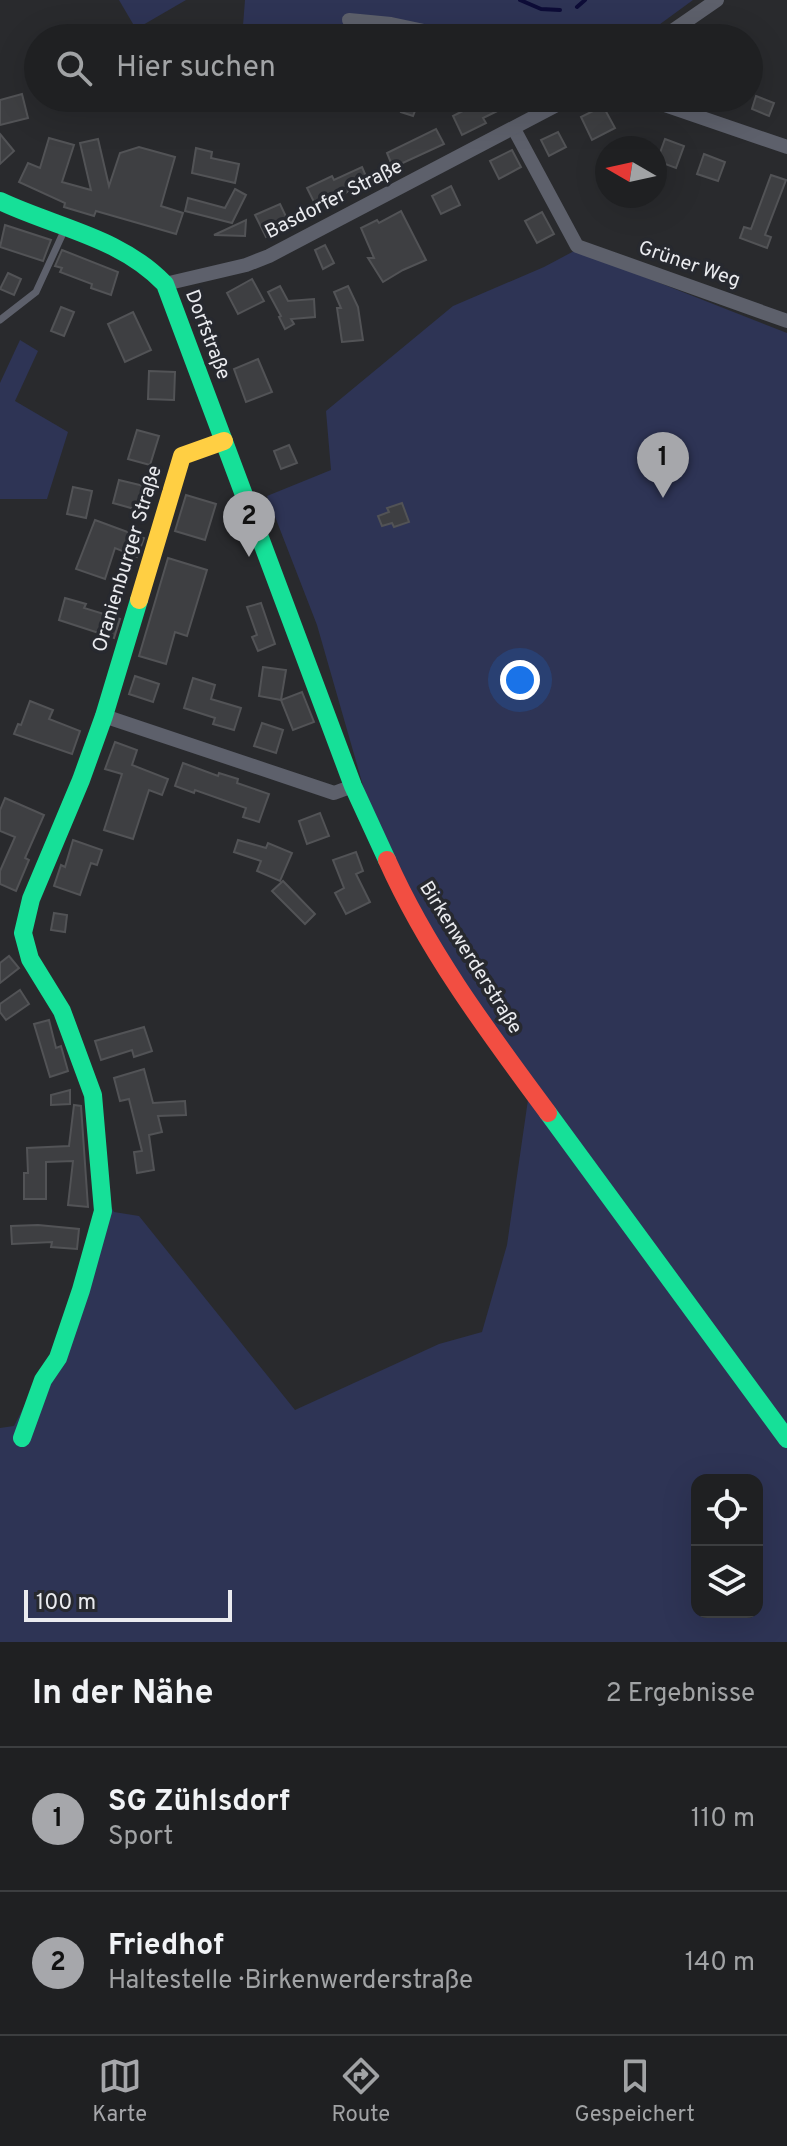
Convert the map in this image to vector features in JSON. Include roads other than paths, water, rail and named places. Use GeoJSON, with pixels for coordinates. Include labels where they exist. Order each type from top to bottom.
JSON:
{"type":"FeatureCollection","features":[{"type":"Feature","properties":{"kind":"street"},"geometry":{"type":"LineString","coordinates":[[682,24],[717,0]]}},
{"type":"Feature","properties":{"kind":"street"},"geometry":{"type":"LineString","coordinates":[[349,20],[391,24]]}},
{"type":"Feature","properties":{"kind":"street","name":"Basdorfer Straße"},"geometry":{"type":"LineString","coordinates":[[165,284],[246,265],[269,256],[545,112]]}},
{"type":"Feature","properties":{"kind":"street"},"geometry":{"type":"LineString","coordinates":[[685,112],[787,147]]}},
{"type":"Feature","properties":{"kind":"street","name":"Grüner Weg"},"geometry":{"type":"LineString","coordinates":[[514,129],[577,246],[787,321]]}},
{"type":"Feature","properties":{"kind":"street","name":"Dorfstraße"},"geometry":{"type":"LineString","coordinates":[[0,201],[115,246],[152,268],[165,284],[224,441]]}},
{"type":"Feature","properties":{"kind":"street","name":"Oranienburger Straße"},"geometry":{"type":"LineString","coordinates":[[22,1438],[43,1380],[58,1358],[103,1211],[93,1095],[62,1011],[30,959],[23,933],[31,899],[104,716],[182,456],[224,441]]}},
{"type":"Feature","properties":{"kind":"street","name":"Birkenwerderstraße"},"geometry":{"type":"LineString","coordinates":[[224,441],[353,786],[401,892],[473,1011],[787,1439]]}},
{"type":"Feature","properties":{"kind":"street"},"geometry":{"type":"LineString","coordinates":[[104,716],[334,793],[353,786]]}},
{"type":"Feature","properties":{"kind":"lane"},"geometry":{"type":"LineString","coordinates":[[0,320],[36,292],[65,229]]}},
{"type":"Feature","properties":{"kind":"waterway"},"geometry":{"type":"LineString","coordinates":[[520,0],[541,9],[560,10]]}},
{"type":"Feature","properties":{"kind":"waterway"},"geometry":{"type":"LineString","coordinates":[[577,7],[585,0]]}},
{"type":"Feature","properties":{"kind":"place","name":"SG Zühlsdorf"},"geometry":{"type":"Point","coordinates":[663,498]}},
{"type":"Feature","properties":{"kind":"place","name":"Friedhof"},"geometry":{"type":"Point","coordinates":[249,557]}}]}
